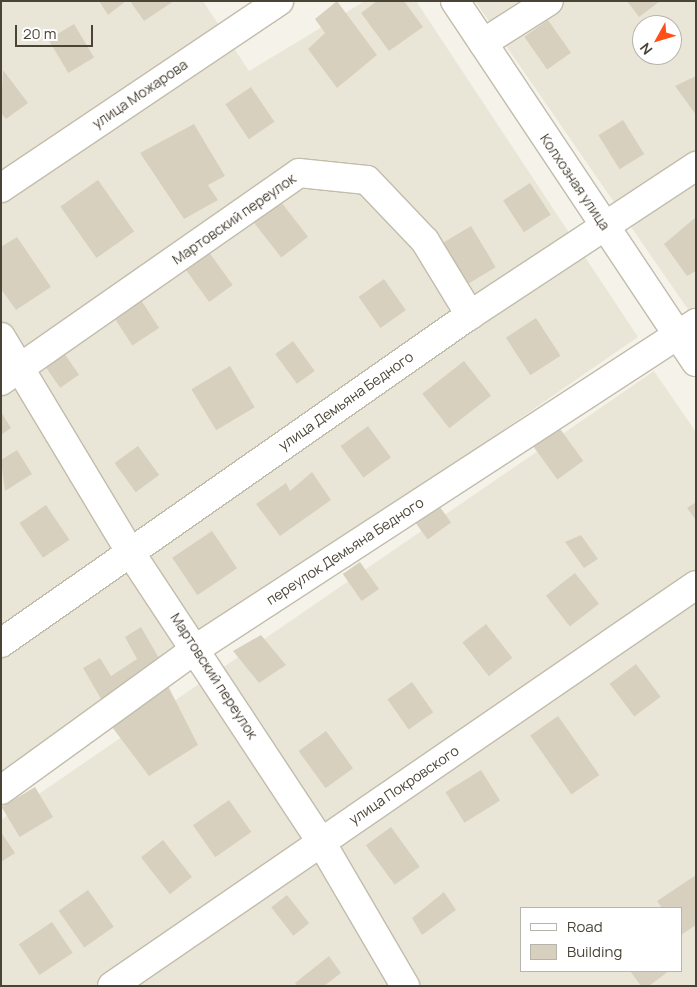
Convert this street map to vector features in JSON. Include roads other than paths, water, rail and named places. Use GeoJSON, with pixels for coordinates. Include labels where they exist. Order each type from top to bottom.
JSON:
{"type":"FeatureCollection","features":[{"type":"Feature","properties":{"kind":"street","name":"улица Можарова"},"geometry":{"type":"LineString","coordinates":[[1,188],[244,11],[278,1]]}},
{"type":"Feature","properties":{"kind":"street","name":"Колхозная улица"},"geometry":{"type":"LineString","coordinates":[[455,1],[604,225],[687,329],[696,362]]}},
{"type":"Feature","properties":{"kind":"street"},"geometry":{"type":"LineString","coordinates":[[483,43],[549,1]]}},
{"type":"Feature","properties":{"kind":"street","name":"улица Демьяна Бедного"},"geometry":{"type":"LineString","coordinates":[[1,642],[470,315],[696,166]]}},
{"type":"Feature","properties":{"kind":"street","name":"Мартовский переулок"},"geometry":{"type":"LineString","coordinates":[[405,986],[321,842],[197,648],[130,552],[11,374],[299,173],[367,180],[425,240],[470,315]]}},
{"type":"Feature","properties":{"kind":"street","name":"переулок Демьяна Бедного"},"geometry":{"type":"LineString","coordinates":[[1,790],[197,648],[687,329]]}},
{"type":"Feature","properties":{"kind":"street"},"geometry":{"type":"LineString","coordinates":[[1,337],[11,374]]}},
{"type":"Feature","properties":{"kind":"street","name":"улица Покровского"},"geometry":{"type":"LineString","coordinates":[[112,986],[696,585]]}}]}
